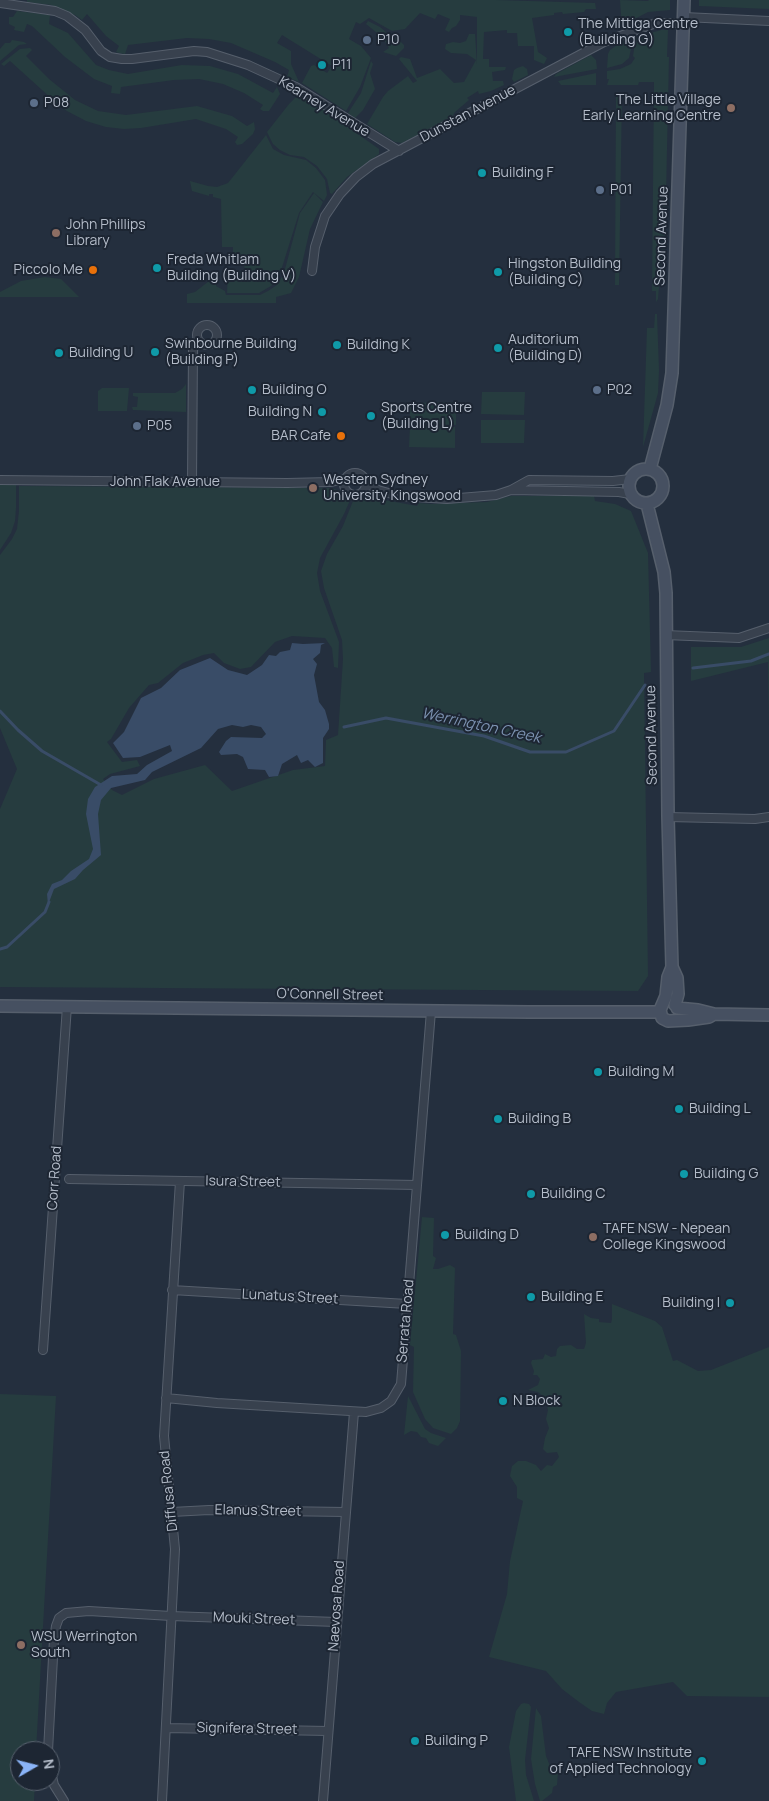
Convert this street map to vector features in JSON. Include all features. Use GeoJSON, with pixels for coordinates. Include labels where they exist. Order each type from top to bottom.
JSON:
{"type":"FeatureCollection","features":[{"type":"Feature","properties":{"kind":"street","name":"Second Avenue"},"geometry":{"type":"LineString","coordinates":[[650,469],[667,405],[672,372],[684,0]]}},
{"type":"Feature","properties":{"kind":"street","name":"Kearney Avenue"},"geometry":{"type":"LineString","coordinates":[[0,3],[67,16],[85,30],[101,51],[110,57],[132,59],[201,52],[218,54],[248,65],[296,87],[398,151]]}},
{"type":"Feature","properties":{"kind":"street","name":"Dunstan Avenue"},"geometry":{"type":"LineString","coordinates":[[312,271],[320,229],[335,200],[356,177],[372,164],[604,42],[656,24],[683,20],[769,20]]}},
{"type":"Feature","properties":{"kind":"street"},"geometry":{"type":"LineString","coordinates":[[192,482],[193,350],[197,339]]}},
{"type":"Feature","properties":{"kind":"street"},"geometry":{"type":"LineString","coordinates":[[650,469],[659,475],[663,490],[657,500],[647,504],[637,502],[630,494],[630,479],[632,475],[640,470],[650,469]]}},
{"type":"Feature","properties":{"kind":"street"},"geometry":{"type":"LineString","coordinates":[[363,492],[366,483],[364,476],[358,473],[349,474],[345,479],[345,488],[349,493],[354,495],[378,490]]}},
{"type":"Feature","properties":{"kind":"street","name":"John Flak Avenue"},"geometry":{"type":"LineString","coordinates":[[0,480],[330,482],[345,479]]}},
{"type":"Feature","properties":{"kind":"street"},"geometry":{"type":"LineString","coordinates":[[366,483],[378,490],[408,498],[433,499],[485,497],[511,490],[529,480],[607,481],[630,479]]}},
{"type":"Feature","properties":{"kind":"street","name":"John Flak Avenue"},"geometry":{"type":"LineString","coordinates":[[330,482],[345,488]]}},
{"type":"Feature","properties":{"kind":"street"},"geometry":{"type":"LineString","coordinates":[[511,490],[619,492],[630,494]]}},
{"type":"Feature","properties":{"kind":"street","name":"Second Avenue"},"geometry":{"type":"LineString","coordinates":[[647,504],[664,577],[672,967],[677,978],[678,994],[676,1006]]}},
{"type":"Feature","properties":{"kind":"street"},"geometry":{"type":"LineString","coordinates":[[665,636],[738,638],[769,628]]}},
{"type":"Feature","properties":{"kind":"street"},"geometry":{"type":"LineString","coordinates":[[668,817],[769,818]]}},
{"type":"Feature","properties":{"kind":"street","name":"Second Avenue"},"geometry":{"type":"LineString","coordinates":[[661,1008],[666,996],[668,977],[672,967]]}},
{"type":"Feature","properties":{"kind":"street"},"geometry":{"type":"LineString","coordinates":[[714,1014],[700,1019],[668,1021],[663,1019],[661,1008],[668,1002],[676,1006],[714,1014],[769,1015]]}},
{"type":"Feature","properties":{"kind":"street","name":"O'Connell Street"},"geometry":{"type":"LineString","coordinates":[[0,1006],[431,1011],[661,1008]]}},
{"type":"Feature","properties":{"kind":"street","name":"Corr Road"},"geometry":{"type":"LineString","coordinates":[[43,1350],[67,1006]]}},
{"type":"Feature","properties":{"kind":"street"},"geometry":{"type":"LineString","coordinates":[[672,1020],[677,1016],[676,1006]]}},
{"type":"Feature","properties":{"kind":"street","name":"Serrata Road"},"geometry":{"type":"LineString","coordinates":[[166,1398],[354,1412],[366,1412],[382,1408],[391,1401],[401,1384],[431,1011]]}},
{"type":"Feature","properties":{"kind":"street","name":"Isura Street"},"geometry":{"type":"LineString","coordinates":[[69,1179],[417,1185]]}},
{"type":"Feature","properties":{"kind":"street","name":"Diffusa Road"},"geometry":{"type":"LineString","coordinates":[[162,1801],[175,1549],[164,1436],[180,1181]]}},
{"type":"Feature","properties":{"kind":"street","name":"Lunatus Street"},"geometry":{"type":"LineString","coordinates":[[172,1290],[407,1304]]}},
{"type":"Feature","properties":{"kind":"street","name":"Naevosa Road"},"geometry":{"type":"LineString","coordinates":[[323,1801],[354,1412]]}},
{"type":"Feature","properties":{"kind":"street","name":"Elanus Street"},"geometry":{"type":"LineString","coordinates":[[172,1512],[209,1510],[345,1512]]}},
{"type":"Feature","properties":{"kind":"street","name":"Mouki Street"},"geometry":{"type":"LineString","coordinates":[[49,1741],[54,1639],[59,1618],[66,1613],[82,1611],[336,1622]]}},
{"type":"Feature","properties":{"kind":"street","name":"Signifera Street"},"geometry":{"type":"LineString","coordinates":[[166,1728],[328,1731]]}},
{"type":"Feature","properties":{"kind":"green space"},"geometry":{"type":"Polygon","coordinates":[[[27,0],[496,0],[595,3],[596,9],[563,14],[562,12],[554,13],[554,15],[532,18],[538,52],[547,58],[544,64],[534,60],[534,46],[518,46],[517,33],[507,33],[507,30],[484,32],[483,59],[489,59],[489,67],[506,67],[505,70],[492,72],[493,81],[503,81],[504,85],[479,94],[478,91],[467,98],[469,100],[452,117],[402,143],[395,142],[367,124],[388,91],[408,76],[413,83],[417,81],[399,59],[401,57],[410,59],[417,78],[440,69],[454,83],[464,82],[476,60],[467,54],[451,53],[445,49],[446,44],[466,41],[469,34],[475,34],[477,64],[477,17],[460,15],[460,20],[449,32],[445,30],[450,19],[438,14],[435,19],[420,13],[405,29],[392,31],[369,18],[360,24],[356,22],[349,39],[361,46],[371,58],[360,87],[346,111],[302,83],[311,66],[314,65],[327,73],[332,66],[282,35],[277,43],[291,51],[291,64],[299,82],[287,77],[289,70],[275,62],[231,43],[209,39],[187,38],[128,45],[125,54],[119,53],[116,52],[119,46],[106,36],[87,14],[82,20],[51,5],[27,2],[27,0]]]}},
{"type":"Feature","properties":{"kind":"green space"},"geometry":{"type":"Polygon","coordinates":[[[620,0],[670,0],[670,10],[648,12],[625,24],[622,29],[620,0]]]}},
{"type":"Feature","properties":{"kind":"green space"},"geometry":{"type":"Polygon","coordinates":[[[699,0],[769,0],[769,9],[699,6],[699,0]]]}},
{"type":"Feature","properties":{"kind":"green space"},"geometry":{"type":"Polygon","coordinates":[[[17,11],[50,15],[49,24],[68,33],[96,65],[109,70],[128,74],[182,65],[210,66],[238,74],[273,93],[277,87],[280,94],[269,111],[263,111],[260,109],[263,105],[244,93],[223,84],[199,79],[174,80],[121,87],[120,94],[111,93],[112,86],[94,79],[65,57],[32,26],[27,24],[24,32],[14,30],[15,27],[9,24],[9,17],[13,17],[17,11]]]}},
{"type":"Feature","properties":{"kind":"green space"},"geometry":{"type":"Polygon","coordinates":[[[368,21],[386,32],[382,37],[366,24],[368,21]]]}},
{"type":"Feature","properties":{"kind":"green space"},"geometry":{"type":"Polygon","coordinates":[[[661,30],[668,30],[667,57],[669,57],[665,241],[658,299],[656,302],[656,291],[652,291],[654,82],[639,82],[638,85],[607,85],[609,79],[607,79],[607,71],[620,69],[631,64],[635,58],[633,56],[633,38],[661,30]]]}},
{"type":"Feature","properties":{"kind":"green space"},"geometry":{"type":"Polygon","coordinates":[[[389,35],[398,39],[404,45],[404,48],[396,56],[383,52],[389,48],[383,38],[389,35]]]}},
{"type":"Feature","properties":{"kind":"green space"},"geometry":{"type":"Polygon","coordinates":[[[12,40],[27,44],[19,45],[0,61],[0,49],[5,43],[10,43],[12,40]]]}},
{"type":"Feature","properties":{"kind":"green space"},"geometry":{"type":"Polygon","coordinates":[[[628,40],[631,49],[629,58],[622,64],[607,68],[610,50],[628,40]]]}},
{"type":"Feature","properties":{"kind":"green space"},"geometry":{"type":"Polygon","coordinates":[[[30,48],[32,50],[26,56],[49,79],[75,100],[98,111],[126,115],[197,106],[232,116],[247,126],[254,122],[255,129],[253,134],[242,144],[237,145],[235,142],[238,137],[226,129],[196,119],[124,129],[106,127],[86,121],[67,111],[10,61],[4,66],[1,64],[20,49],[30,48]]]}},
{"type":"Feature","properties":{"kind":"green space"},"geometry":{"type":"Polygon","coordinates":[[[591,55],[596,60],[597,69],[554,77],[556,74],[591,55]]]}},
{"type":"Feature","properties":{"kind":"green space"},"geometry":{"type":"Polygon","coordinates":[[[371,61],[373,64],[370,73],[375,89],[363,110],[355,118],[348,113],[361,93],[371,61]]]}},
{"type":"Feature","properties":{"kind":"green space"},"geometry":{"type":"Polygon","coordinates":[[[523,66],[527,69],[528,75],[514,82],[512,79],[514,70],[523,66]]]}},
{"type":"Feature","properties":{"kind":"green space"},"geometry":{"type":"Polygon","coordinates":[[[596,73],[596,85],[561,85],[558,81],[596,73]]]}},
{"type":"Feature","properties":{"kind":"green space"},"geometry":{"type":"Polygon","coordinates":[[[616,94],[622,94],[619,285],[615,285],[616,94]]]}},
{"type":"Feature","properties":{"kind":"green space"},"geometry":{"type":"Polygon","coordinates":[[[301,96],[307,98],[379,149],[379,154],[347,177],[332,194],[330,193],[327,179],[317,166],[304,157],[290,155],[280,150],[273,144],[267,132],[289,104],[295,98],[301,96]]]}},
{"type":"Feature","properties":{"kind":"green space"},"geometry":{"type":"Polygon","coordinates":[[[266,135],[273,149],[284,155],[306,160],[316,168],[325,180],[327,195],[324,201],[313,192],[299,213],[279,277],[271,286],[259,293],[227,293],[228,272],[245,272],[244,263],[233,252],[233,247],[222,247],[221,199],[213,197],[213,194],[209,194],[209,196],[192,191],[190,181],[217,187],[228,183],[266,135]]]}},
{"type":"Feature","properties":{"kind":"green space"},"geometry":{"type":"Polygon","coordinates":[[[314,193],[323,202],[310,229],[299,277],[291,293],[276,297],[276,303],[187,303],[187,294],[195,292],[218,274],[216,286],[225,291],[226,295],[260,295],[277,285],[284,273],[300,213],[314,193]]]}},
{"type":"Feature","properties":{"kind":"green space"},"geometry":{"type":"Polygon","coordinates":[[[45,277],[61,279],[79,297],[0,297],[0,292],[21,281],[45,277]]]}},
{"type":"Feature","properties":{"kind":"green space"},"geometry":{"type":"Polygon","coordinates":[[[655,314],[657,314],[658,393],[643,447],[647,328],[654,328],[655,314]]]}},
{"type":"Feature","properties":{"kind":"green space"},"geometry":{"type":"Polygon","coordinates":[[[186,384],[186,412],[133,410],[132,407],[137,407],[138,397],[133,396],[133,393],[175,393],[186,384]]]}},
{"type":"Feature","properties":{"kind":"green space"},"geometry":{"type":"Polygon","coordinates":[[[102,388],[129,388],[127,411],[98,411],[98,391],[102,388]]]}},
{"type":"Feature","properties":{"kind":"green space"},"geometry":{"type":"Polygon","coordinates":[[[482,392],[525,392],[524,415],[481,414],[482,392]]]}},
{"type":"Feature","properties":{"kind":"green space"},"geometry":{"type":"Polygon","coordinates":[[[456,402],[456,425],[410,423],[410,403],[456,402]]]}},
{"type":"Feature","properties":{"kind":"green space"},"geometry":{"type":"Polygon","coordinates":[[[481,420],[525,420],[524,443],[481,443],[481,420]]]}},
{"type":"Feature","properties":{"kind":"green space"},"geometry":{"type":"Polygon","coordinates":[[[410,426],[455,427],[455,448],[409,447],[410,426]]]}},
{"type":"Feature","properties":{"kind":"green space"},"geometry":{"type":"Polygon","coordinates":[[[0,485],[16,485],[16,508],[15,521],[11,533],[0,550],[0,485]]]}},
{"type":"Feature","properties":{"kind":"green space"},"geometry":{"type":"Polygon","coordinates":[[[19,486],[332,488],[351,498],[320,558],[317,573],[320,591],[339,642],[338,668],[334,667],[332,648],[325,638],[292,636],[275,642],[251,667],[240,669],[224,663],[214,653],[183,663],[158,683],[149,685],[129,708],[111,739],[107,742],[122,762],[137,760],[140,766],[110,774],[103,779],[112,790],[122,795],[154,779],[205,765],[232,791],[293,770],[325,766],[326,740],[338,735],[343,659],[342,640],[324,588],[321,571],[327,554],[343,526],[353,501],[374,498],[417,506],[419,503],[487,502],[511,496],[594,496],[595,501],[615,504],[631,511],[648,553],[651,672],[644,673],[648,976],[638,991],[0,987],[0,809],[17,769],[0,728],[0,555],[17,529],[19,486]]]}},
{"type":"Feature","properties":{"kind":"green space"},"geometry":{"type":"Polygon","coordinates":[[[769,638],[769,725],[768,662],[691,681],[691,647],[741,647],[769,638]]]}},
{"type":"Feature","properties":{"kind":"green space"},"geometry":{"type":"Polygon","coordinates":[[[422,1217],[434,1218],[433,1256],[436,1258],[433,1269],[450,1265],[455,1268],[453,1334],[456,1335],[461,1351],[460,1421],[457,1428],[451,1434],[433,1428],[425,1419],[413,1392],[414,1347],[410,1345],[422,1217]]]}},
{"type":"Feature","properties":{"kind":"green space"},"geometry":{"type":"Polygon","coordinates":[[[612,1304],[655,1321],[662,1327],[673,1361],[677,1360],[698,1371],[711,1370],[769,1347],[769,1697],[687,1696],[673,1682],[616,1692],[607,1703],[604,1714],[592,1711],[579,1702],[562,1689],[546,1671],[489,1657],[507,1594],[510,1561],[523,1501],[517,1498],[517,1487],[510,1476],[512,1466],[518,1461],[526,1461],[536,1465],[541,1471],[547,1465],[552,1466],[559,1457],[557,1452],[547,1453],[543,1449],[549,1428],[546,1419],[548,1410],[545,1398],[538,1392],[528,1390],[538,1385],[540,1379],[537,1375],[533,1375],[532,1360],[543,1359],[545,1354],[551,1357],[556,1356],[557,1349],[560,1346],[571,1345],[577,1349],[584,1349],[586,1343],[584,1314],[591,1318],[599,1319],[599,1322],[611,1323],[612,1304]]]}},
{"type":"Feature","properties":{"kind":"green space"},"geometry":{"type":"Polygon","coordinates":[[[0,1394],[56,1396],[37,1741],[10,1741],[10,1791],[34,1791],[34,1801],[0,1801],[0,1394]]]}},
{"type":"Feature","properties":{"kind":"green space"},"geometry":{"type":"Polygon","coordinates":[[[408,1396],[425,1429],[446,1438],[438,1446],[429,1443],[426,1438],[421,1437],[417,1432],[411,1431],[404,1435],[408,1396]]]}},
{"type":"Feature","properties":{"kind":"green space"},"geometry":{"type":"Polygon","coordinates":[[[524,1703],[529,1704],[531,1707],[525,1760],[526,1775],[534,1801],[516,1801],[509,1747],[516,1711],[524,1703]]]}},
{"type":"Feature","properties":{"kind":"green space"},"geometry":{"type":"Polygon","coordinates":[[[536,1708],[541,1716],[546,1756],[550,1766],[558,1773],[557,1785],[553,1787],[552,1793],[542,1801],[540,1801],[535,1784],[531,1759],[536,1708]]]}},
{"type":"Feature","properties":{"kind":"water"},"geometry":{"type":"Polygon","coordinates":[[[292,643],[325,643],[321,645],[320,653],[313,659],[317,664],[314,675],[319,702],[325,710],[329,724],[329,729],[323,738],[323,763],[315,767],[308,760],[301,763],[297,755],[282,764],[278,776],[269,777],[265,770],[248,769],[243,757],[237,754],[221,755],[219,752],[231,737],[262,738],[266,734],[261,727],[232,725],[218,729],[201,748],[152,772],[145,780],[111,788],[101,800],[98,814],[101,855],[75,879],[54,889],[48,905],[47,894],[52,884],[62,880],[71,871],[89,859],[93,849],[86,814],[88,799],[95,787],[112,776],[137,774],[147,765],[172,751],[170,745],[140,757],[123,758],[113,743],[124,732],[141,698],[161,688],[180,670],[210,658],[228,670],[247,675],[262,665],[269,655],[276,656],[280,652],[290,650],[292,643]]]}},
{"type":"Feature","properties":{"kind":"waterway","name":"Werrington Creek"},"geometry":{"type":"LineString","coordinates":[[693,668],[751,661],[769,654]]}},
{"type":"Feature","properties":{"kind":"waterway","name":"Werrington Creek"},"geometry":{"type":"LineString","coordinates":[[344,727],[386,718],[484,736],[530,752],[566,752],[614,731],[645,685]]}},
{"type":"Feature","properties":{"kind":"waterway"},"geometry":{"type":"LineString","coordinates":[[0,711],[42,751],[101,785]]}},
{"type":"Feature","properties":{"kind":"waterway","name":"Werrington Creek"},"geometry":{"type":"LineString","coordinates":[[0,949],[7,947],[45,912],[49,902]]}},
{"type":"Feature","properties":{"kind":"place","name":"The Mittiga Centre (Building G)"},"geometry":{"type":"Point","coordinates":[568,32]}},
{"type":"Feature","properties":{"kind":"place","name":"P10"},"geometry":{"type":"Point","coordinates":[367,40]}},
{"type":"Feature","properties":{"kind":"place","name":"P11"},"geometry":{"type":"Point","coordinates":[322,65]}},
{"type":"Feature","properties":{"kind":"place","name":"P08"},"geometry":{"type":"Point","coordinates":[34,103]}},
{"type":"Feature","properties":{"kind":"place","name":"The Little Village Early Learning Centre"},"geometry":{"type":"Point","coordinates":[731,108]}},
{"type":"Feature","properties":{"kind":"place","name":"Building F"},"geometry":{"type":"Point","coordinates":[482,173]}},
{"type":"Feature","properties":{"kind":"place","name":"P01"},"geometry":{"type":"Point","coordinates":[600,190]}},
{"type":"Feature","properties":{"kind":"place","name":"John Phillips Library"},"geometry":{"type":"Point","coordinates":[56,233]}},
{"type":"Feature","properties":{"kind":"place","name":"Freda Whitlam Building (Building V)"},"geometry":{"type":"Point","coordinates":[157,268]}},
{"type":"Feature","properties":{"kind":"place","name":"Piccolo Me"},"geometry":{"type":"Point","coordinates":[93,270]}},
{"type":"Feature","properties":{"kind":"place","name":"Hingston Building (Building C)"},"geometry":{"type":"Point","coordinates":[498,272]}},
{"type":"Feature","properties":{"kind":"place","name":"Building K"},"geometry":{"type":"Point","coordinates":[337,345]}},
{"type":"Feature","properties":{"kind":"place","name":"Auditorium (Building D)"},"geometry":{"type":"Point","coordinates":[498,348]}},
{"type":"Feature","properties":{"kind":"place","name":"Swinbourne Building (Building P)"},"geometry":{"type":"Point","coordinates":[155,352]}},
{"type":"Feature","properties":{"kind":"place","name":"Building U"},"geometry":{"type":"Point","coordinates":[59,353]}},
{"type":"Feature","properties":{"kind":"place","name":"Building O"},"geometry":{"type":"Point","coordinates":[252,390]}},
{"type":"Feature","properties":{"kind":"place","name":"P02"},"geometry":{"type":"Point","coordinates":[597,390]}},
{"type":"Feature","properties":{"kind":"place","name":"Building N"},"geometry":{"type":"Point","coordinates":[322,412]}},
{"type":"Feature","properties":{"kind":"place","name":"Sports Centre (Building L)"},"geometry":{"type":"Point","coordinates":[371,416]}},
{"type":"Feature","properties":{"kind":"place","name":"P05"},"geometry":{"type":"Point","coordinates":[137,426]}},
{"type":"Feature","properties":{"kind":"place","name":"BAR Cafe"},"geometry":{"type":"Point","coordinates":[341,436]}},
{"type":"Feature","properties":{"kind":"place","name":"Western Sydney University Kingswood"},"geometry":{"type":"Point","coordinates":[313,488]}},
{"type":"Feature","properties":{"kind":"place","name":"Building M"},"geometry":{"type":"Point","coordinates":[598,1072]}},
{"type":"Feature","properties":{"kind":"place","name":"Building L"},"geometry":{"type":"Point","coordinates":[679,1109]}},
{"type":"Feature","properties":{"kind":"place","name":"Building B"},"geometry":{"type":"Point","coordinates":[498,1119]}},
{"type":"Feature","properties":{"kind":"place","name":"Building G"},"geometry":{"type":"Point","coordinates":[684,1174]}},
{"type":"Feature","properties":{"kind":"place","name":"Building C"},"geometry":{"type":"Point","coordinates":[531,1194]}},
{"type":"Feature","properties":{"kind":"place","name":"Building D"},"geometry":{"type":"Point","coordinates":[445,1235]}},
{"type":"Feature","properties":{"kind":"place","name":"TAFE NSW - Nepean College Kingswood"},"geometry":{"type":"Point","coordinates":[593,1237]}},
{"type":"Feature","properties":{"kind":"place","name":"Building E"},"geometry":{"type":"Point","coordinates":[531,1297]}},
{"type":"Feature","properties":{"kind":"place","name":"Building I"},"geometry":{"type":"Point","coordinates":[730,1303]}},
{"type":"Feature","properties":{"kind":"place","name":"N Block"},"geometry":{"type":"Point","coordinates":[503,1401]}},
{"type":"Feature","properties":{"kind":"place","name":"WSU Werrington South"},"geometry":{"type":"Point","coordinates":[21,1645]}},
{"type":"Feature","properties":{"kind":"place","name":"Building P"},"geometry":{"type":"Point","coordinates":[415,1741]}},
{"type":"Feature","properties":{"kind":"place","name":"TAFE NSW Institute of Applied Technology"},"geometry":{"type":"Point","coordinates":[702,1761]}}]}
